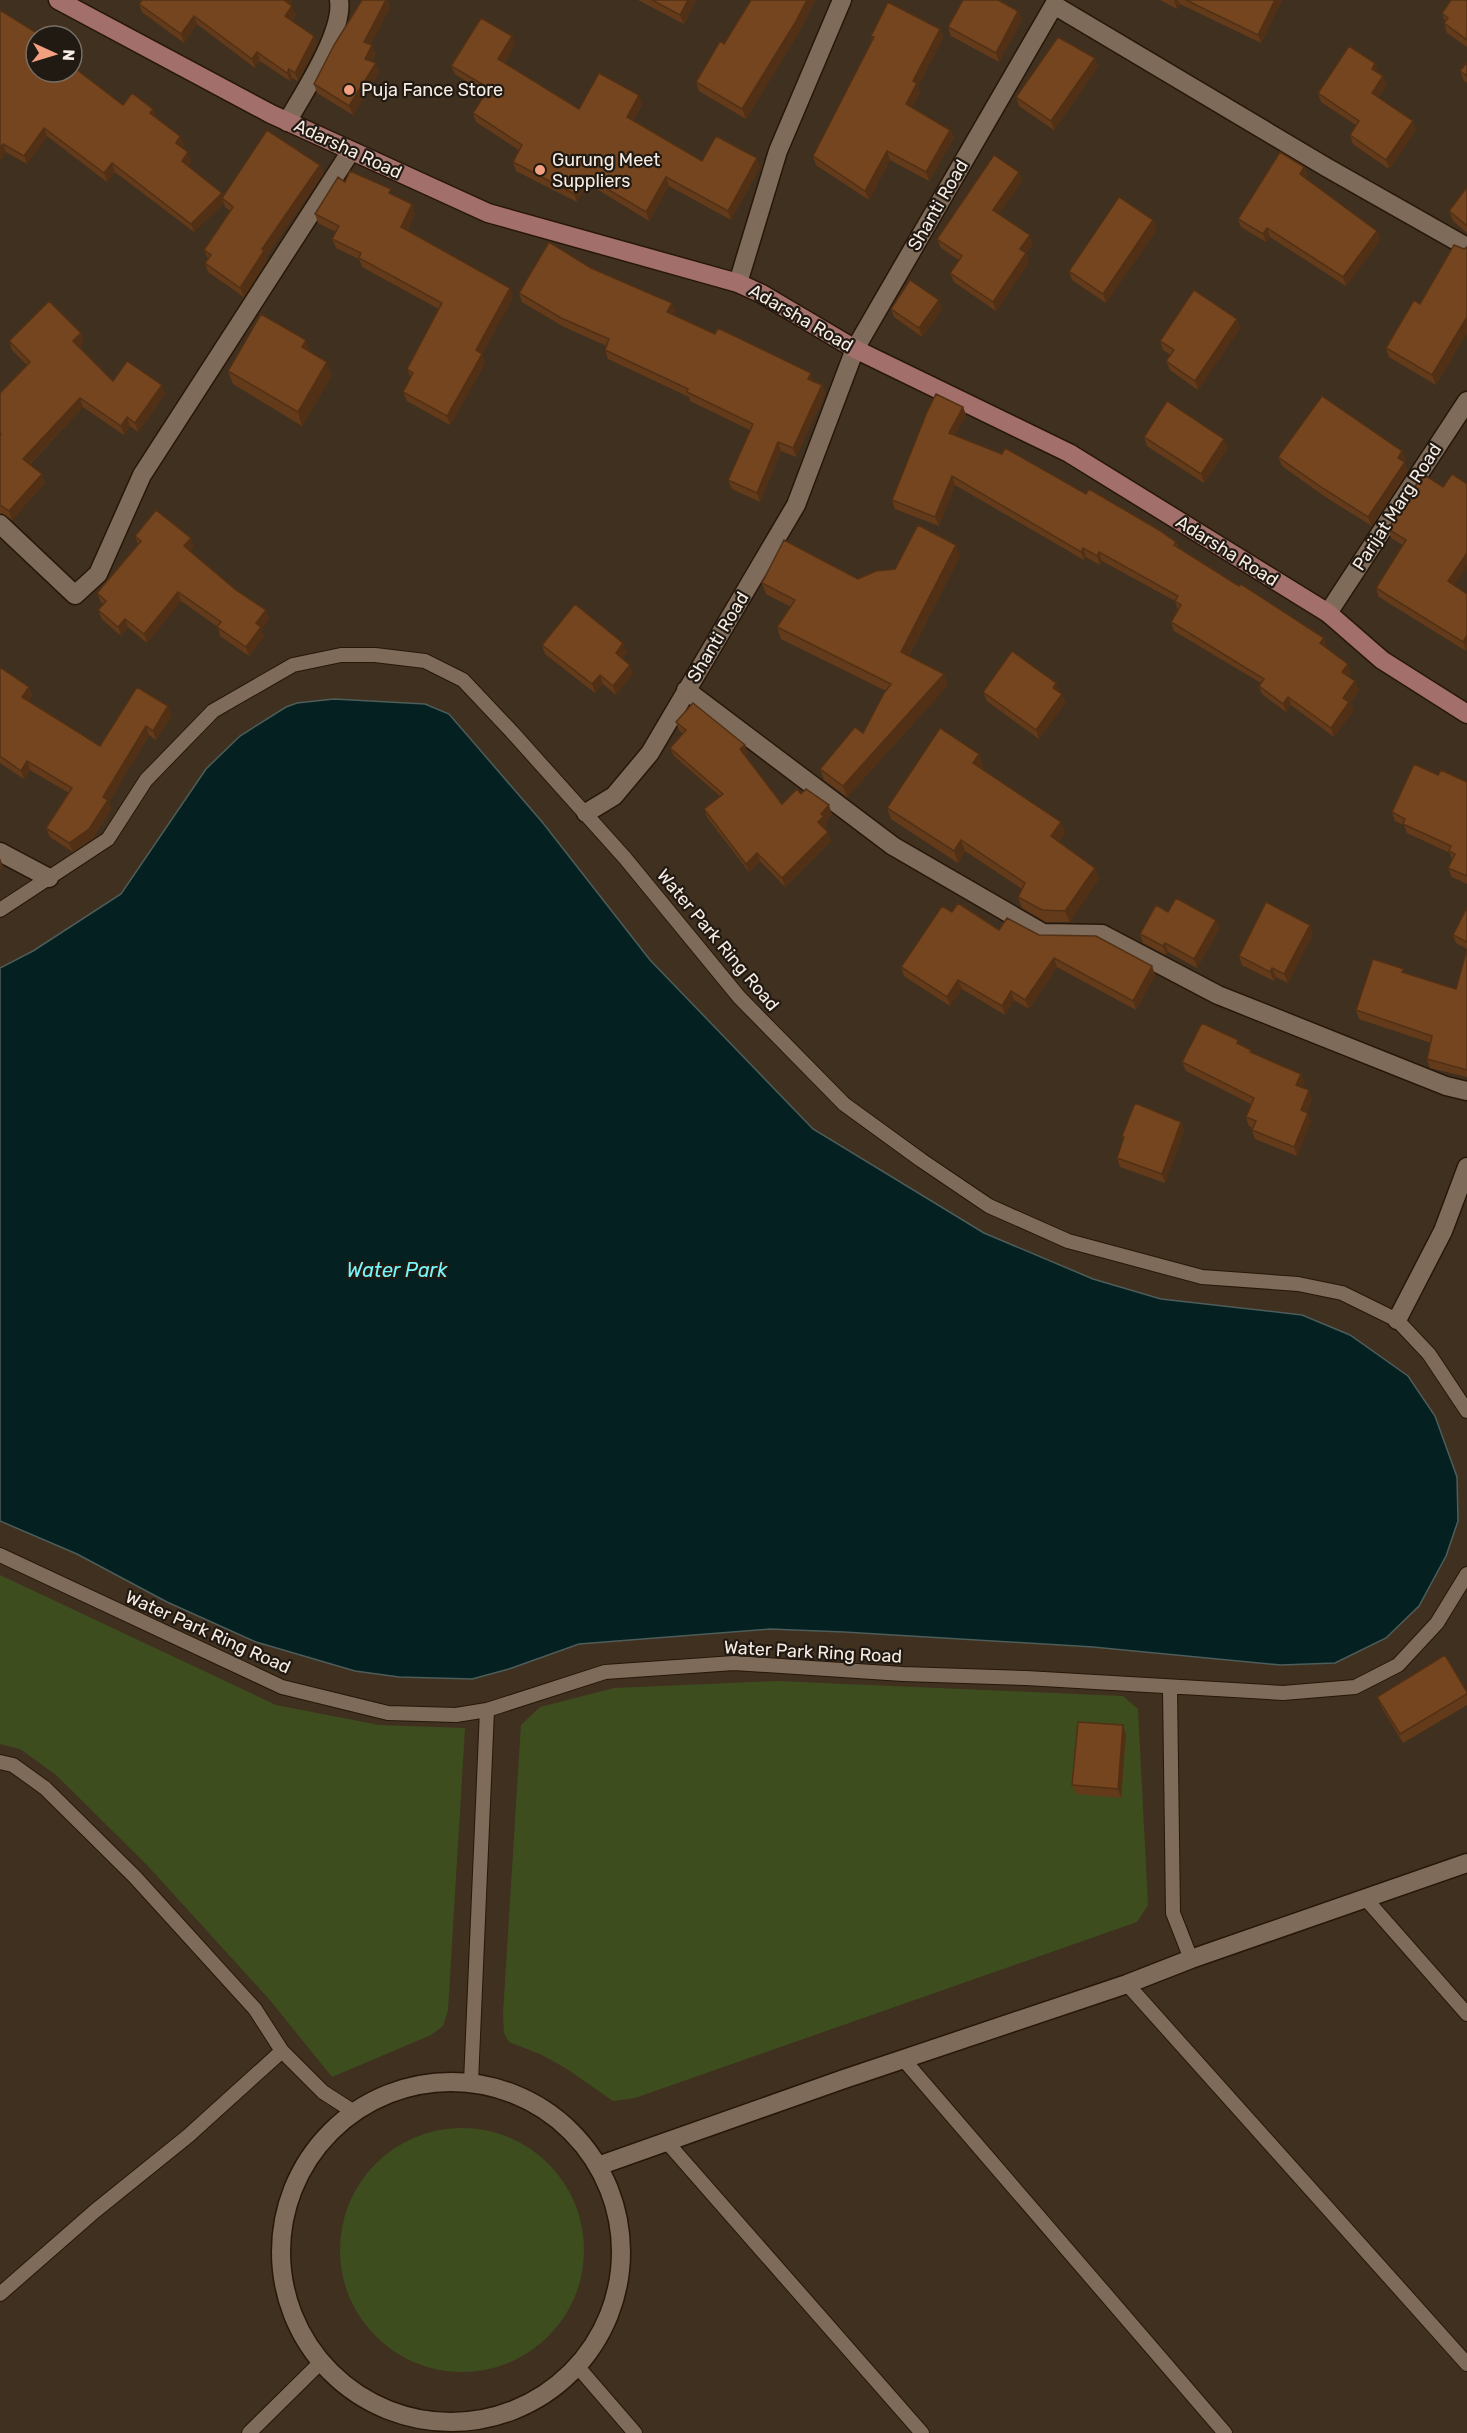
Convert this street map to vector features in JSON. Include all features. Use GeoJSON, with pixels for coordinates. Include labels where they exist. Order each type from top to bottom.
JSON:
{"type":"FeatureCollection","features":[{"type":"Feature","properties":{"kind":"main road","name":"Adarsha Road"},"geometry":{"type":"LineString","coordinates":[[58,0],[287,122],[488,213],[738,283],[762,294],[855,349],[1069,453],[1328,613],[1382,660],[1467,714]]}},
{"type":"Feature","properties":{"kind":"street"},"geometry":{"type":"LineString","coordinates":[[287,122],[320,64],[333,34],[339,0]]}},
{"type":"Feature","properties":{"kind":"street"},"geometry":{"type":"LineString","coordinates":[[738,283],[778,152],[842,0]]}},
{"type":"Feature","properties":{"kind":"street","name":"Shanti Road"},"geometry":{"type":"LineString","coordinates":[[586,813],[614,796],[650,753],[796,505],[855,349],[1054,5],[1326,167],[1467,247]]}},
{"type":"Feature","properties":{"kind":"street"},"geometry":{"type":"LineString","coordinates":[[0,524],[75,595],[98,574],[142,475],[351,151]]}},
{"type":"Feature","properties":{"kind":"street","name":"Parijat Marg Road"},"geometry":{"type":"LineString","coordinates":[[1328,613],[1467,400]]}},
{"type":"Feature","properties":{"kind":"street"},"geometry":{"type":"LineString","coordinates":[[686,690],[893,846],[1043,933],[1102,934],[1218,996],[1446,1086],[1467,1091]]}},
{"type":"Feature","properties":{"kind":"street"},"geometry":{"type":"LineString","coordinates":[[0,852],[49,878]]}},
{"type":"Feature","properties":{"kind":"street"},"geometry":{"type":"LineString","coordinates":[[1397,1320],[1443,1231],[1467,1167]]}},
{"type":"Feature","properties":{"kind":"street"},"geometry":{"type":"LineString","coordinates":[[598,2166],[1127,1984],[1191,1959],[1467,1863]]}},
{"type":"Feature","properties":{"kind":"street"},"geometry":{"type":"LineString","coordinates":[[430,2082],[471,2082],[522,2096],[565,2125],[598,2166],[618,2216],[621,2270],[607,2322],[578,2367],[532,2403],[477,2422],[419,2421],[365,2401],[320,2363],[291,2314],[280,2258],[288,2202],[313,2151],[354,2112],[390,2092],[430,2082]]}},
{"type":"Feature","properties":{"kind":"lane","name":"Water Park Ring Road"},"geometry":{"type":"LineString","coordinates":[[0,910],[108,839],[146,780],[213,711],[293,665],[341,656],[375,655],[425,661],[463,681],[586,813],[739,998],[844,1104],[988,1206],[1068,1241],[1202,1277],[1298,1284],[1342,1293],[1397,1320],[1429,1354],[1467,1411]]}},
{"type":"Feature","properties":{"kind":"lane","name":"Water Park Ring Road"},"geometry":{"type":"LineString","coordinates":[[0,1555],[282,1687],[388,1713],[456,1715],[487,1710],[604,1672],[734,1663],[1283,1693],[1354,1687],[1398,1665],[1437,1623],[1467,1574]]}},
{"type":"Feature","properties":{"kind":"lane"},"geometry":{"type":"LineString","coordinates":[[1170,1688],[1173,1913],[1191,1959]]}},
{"type":"Feature","properties":{"kind":"lane"},"geometry":{"type":"LineString","coordinates":[[471,2082],[487,1710]]}},
{"type":"Feature","properties":{"kind":"lane"},"geometry":{"type":"LineString","coordinates":[[0,1762],[13,1765],[45,1788],[135,1877],[255,2009],[282,2051],[323,2092],[354,2112]]}},
{"type":"Feature","properties":{"kind":"lane"},"geometry":{"type":"LineString","coordinates":[[1365,1898],[1467,2014]]}},
{"type":"Feature","properties":{"kind":"lane"},"geometry":{"type":"LineString","coordinates":[[1127,1984],[1467,2364]]}},
{"type":"Feature","properties":{"kind":"lane"},"geometry":{"type":"LineString","coordinates":[[0,2294],[95,2211],[188,2136],[282,2051]]}},
{"type":"Feature","properties":{"kind":"lane"},"geometry":{"type":"LineString","coordinates":[[904,2060],[1225,2433]]}},
{"type":"Feature","properties":{"kind":"lane"},"geometry":{"type":"LineString","coordinates":[[666,2141],[922,2433]]}},
{"type":"Feature","properties":{"kind":"lane"},"geometry":{"type":"LineString","coordinates":[[249,2433],[320,2363]]}},
{"type":"Feature","properties":{"kind":"lane"},"geometry":{"type":"LineString","coordinates":[[578,2367],[635,2433]]}},
{"type":"Feature","properties":{"kind":"green space"},"geometry":{"type":"Polygon","coordinates":[[[0,1575],[276,1705],[379,1725],[465,1728],[448,2010],[443,2026],[431,2035],[332,2077],[269,1999],[147,1865],[56,1775],[20,1749],[0,1744],[0,1575]]]}},
{"type":"Feature","properties":{"kind":"green space"},"geometry":{"type":"Polygon","coordinates":[[[777,1681],[1123,1696],[1138,1709],[1148,1905],[1137,1922],[635,2098],[613,2101],[567,2069],[542,2055],[509,2042],[504,2033],[503,2014],[521,1725],[540,1707],[614,1688],[777,1681]]]}},
{"type":"Feature","properties":{"kind":"green space"},"geometry":{"type":"Polygon","coordinates":[[[474,2128],[497,2133],[520,2142],[548,2164],[564,2182],[575,2203],[582,2226],[584,2250],[582,2274],[575,2297],[564,2318],[548,2336],[530,2352],[509,2363],[474,2372],[450,2372],[415,2363],[394,2352],[360,2318],[349,2297],[342,2274],[340,2238],[349,2203],[360,2182],[394,2148],[415,2137],[438,2130],[474,2128]]]}},
{"type":"Feature","properties":{"kind":"water","name":"Water Park"},"geometry":{"type":"Polygon","coordinates":[[[334,699],[425,704],[449,714],[543,823],[650,960],[813,1129],[984,1233],[1093,1279],[1161,1299],[1302,1315],[1350,1335],[1408,1376],[1435,1416],[1457,1477],[1458,1521],[1446,1556],[1419,1606],[1386,1638],[1335,1663],[1281,1665],[1093,1647],[770,1629],[579,1644],[509,1669],[472,1679],[399,1677],[355,1671],[256,1642],[167,1602],[77,1554],[0,1521],[0,968],[33,951],[121,894],[206,769],[240,736],[286,707],[297,703],[334,699]]]}},
{"type":"Feature","properties":{"kind":"building"},"geometry":{"type":"Polygon","coordinates":[[[142,0],[284,0],[292,6],[285,16],[314,36],[295,73],[289,69],[287,73],[257,52],[252,59],[194,16],[181,34],[139,4],[142,0]]]}},
{"type":"Feature","properties":{"kind":"building"},"geometry":{"type":"Polygon","coordinates":[[[362,0],[386,0],[364,42],[372,45],[365,59],[376,63],[349,106],[314,84],[334,45],[362,0]]]}},
{"type":"Feature","properties":{"kind":"building"},"geometry":{"type":"Polygon","coordinates":[[[652,0],[688,0],[680,15],[652,0]]]}},
{"type":"Feature","properties":{"kind":"building"},"geometry":{"type":"Polygon","coordinates":[[[751,0],[807,0],[742,109],[696,82],[720,41],[724,44],[751,0]]]}},
{"type":"Feature","properties":{"kind":"building"},"geometry":{"type":"Polygon","coordinates":[[[963,0],[998,0],[1018,11],[996,53],[948,27],[963,0]]]}},
{"type":"Feature","properties":{"kind":"building"},"geometry":{"type":"Polygon","coordinates":[[[1186,0],[1275,0],[1258,35],[1186,0]]]}},
{"type":"Feature","properties":{"kind":"building"},"geometry":{"type":"Polygon","coordinates":[[[1451,0],[1467,0],[1467,40],[1444,23],[1448,18],[1442,13],[1451,0]]]}},
{"type":"Feature","properties":{"kind":"building"},"geometry":{"type":"Polygon","coordinates":[[[888,2],[940,29],[913,81],[917,83],[906,104],[950,130],[926,172],[887,151],[865,191],[813,156],[874,37],[871,36],[888,2]]]}},
{"type":"Feature","properties":{"kind":"building"},"geometry":{"type":"Polygon","coordinates":[[[0,10],[24,25],[24,84],[84,84],[84,75],[123,105],[132,93],[153,109],[150,113],[180,136],[176,143],[188,152],[182,161],[222,193],[191,224],[112,163],[104,173],[44,128],[24,156],[3,144],[0,148],[0,10]]]}},
{"type":"Feature","properties":{"kind":"building"},"geometry":{"type":"Polygon","coordinates":[[[481,18],[512,36],[498,59],[579,109],[599,73],[639,95],[627,117],[702,161],[716,136],[757,158],[728,211],[666,177],[646,212],[584,175],[574,194],[513,162],[522,145],[473,113],[489,88],[451,66],[481,18]]]}},
{"type":"Feature","properties":{"kind":"building"},"geometry":{"type":"Polygon","coordinates":[[[1058,37],[1095,58],[1051,121],[1016,97],[1058,37]]]}},
{"type":"Feature","properties":{"kind":"building"},"geometry":{"type":"Polygon","coordinates":[[[1349,46],[1375,63],[1372,69],[1383,76],[1372,93],[1413,121],[1386,160],[1350,135],[1359,121],[1318,93],[1349,46]]]}},
{"type":"Feature","properties":{"kind":"building"},"geometry":{"type":"Polygon","coordinates":[[[1467,62],[1467,76],[1460,71],[1467,62]]]}},
{"type":"Feature","properties":{"kind":"building"},"geometry":{"type":"Polygon","coordinates":[[[267,130],[320,165],[262,249],[264,251],[240,288],[205,263],[211,255],[204,250],[233,207],[222,198],[267,130]]]}},
{"type":"Feature","properties":{"kind":"building"},"geometry":{"type":"Polygon","coordinates":[[[1280,152],[1304,167],[1300,174],[1377,231],[1343,277],[1267,228],[1263,234],[1238,219],[1280,152]]]}},
{"type":"Feature","properties":{"kind":"building"},"geometry":{"type":"Polygon","coordinates":[[[994,155],[1019,172],[993,210],[1030,235],[1020,249],[1026,253],[993,302],[950,273],[962,256],[937,239],[994,155]]]}},
{"type":"Feature","properties":{"kind":"building"},"geometry":{"type":"Polygon","coordinates":[[[350,171],[391,189],[389,193],[412,204],[401,227],[510,288],[476,350],[482,354],[447,416],[403,392],[413,373],[407,369],[442,303],[359,258],[361,253],[332,239],[339,226],[315,214],[338,177],[345,182],[350,171]]]}},
{"type":"Feature","properties":{"kind":"building"},"geometry":{"type":"Polygon","coordinates":[[[1467,187],[1467,226],[1449,211],[1467,187]]]}},
{"type":"Feature","properties":{"kind":"building"},"geometry":{"type":"Polygon","coordinates":[[[1119,197],[1153,220],[1103,294],[1069,271],[1119,197]]]}},
{"type":"Feature","properties":{"kind":"building"},"geometry":{"type":"Polygon","coordinates":[[[549,242],[591,268],[672,303],[667,312],[715,334],[718,328],[811,373],[808,379],[822,385],[793,448],[778,442],[757,493],[728,480],[753,424],[687,392],[688,389],[605,350],[609,339],[561,318],[519,293],[549,242]]]}},
{"type":"Feature","properties":{"kind":"building"},"geometry":{"type":"Polygon","coordinates":[[[1454,245],[1464,249],[1467,247],[1467,317],[1432,375],[1386,348],[1414,300],[1420,304],[1454,245]]]}},
{"type":"Feature","properties":{"kind":"building"},"geometry":{"type":"Polygon","coordinates":[[[910,280],[939,300],[919,328],[891,309],[910,280]]]}},
{"type":"Feature","properties":{"kind":"building"},"geometry":{"type":"Polygon","coordinates":[[[1194,290],[1237,319],[1195,381],[1166,361],[1174,350],[1160,341],[1194,290]]]}},
{"type":"Feature","properties":{"kind":"building"},"geometry":{"type":"Polygon","coordinates":[[[49,301],[81,333],[73,341],[113,381],[127,361],[162,385],[135,423],[127,417],[121,426],[80,398],[23,459],[42,474],[9,511],[0,505],[0,393],[30,362],[9,341],[49,301]]]}},
{"type":"Feature","properties":{"kind":"building"},"geometry":{"type":"Polygon","coordinates":[[[261,314],[306,340],[302,347],[327,362],[298,412],[228,371],[261,314]]]}},
{"type":"Feature","properties":{"kind":"building"},"geometry":{"type":"Polygon","coordinates":[[[936,394],[963,407],[949,433],[1002,454],[1005,448],[1086,494],[1089,489],[1159,530],[1176,542],[1174,545],[1239,586],[1241,584],[1324,638],[1320,643],[1348,664],[1342,672],[1355,681],[1343,698],[1349,702],[1331,728],[1288,697],[1283,704],[1259,686],[1264,679],[1171,622],[1181,605],[1175,601],[1178,596],[1099,552],[1097,556],[1083,548],[1081,552],[952,476],[935,517],[892,500],[936,394]]]}},
{"type":"Feature","properties":{"kind":"building"},"geometry":{"type":"Polygon","coordinates":[[[1322,396],[1402,451],[1398,458],[1405,462],[1368,517],[1278,457],[1322,396]]]}},
{"type":"Feature","properties":{"kind":"building"},"geometry":{"type":"Polygon","coordinates":[[[1167,401],[1224,439],[1201,474],[1144,437],[1167,401]]]}},
{"type":"Feature","properties":{"kind":"building"},"geometry":{"type":"Polygon","coordinates":[[[1423,474],[1443,487],[1452,474],[1467,484],[1467,553],[1448,581],[1467,594],[1467,635],[1463,642],[1376,588],[1406,540],[1388,529],[1423,474]]]}},
{"type":"Feature","properties":{"kind":"building"},"geometry":{"type":"Polygon","coordinates":[[[156,510],[191,538],[184,546],[236,590],[266,610],[256,623],[261,627],[246,647],[217,627],[221,622],[178,592],[144,634],[125,619],[118,627],[98,610],[106,601],[97,593],[141,541],[135,536],[156,510]]]}},
{"type":"Feature","properties":{"kind":"building"},"geometry":{"type":"Polygon","coordinates":[[[918,525],[956,545],[901,652],[944,674],[843,786],[820,769],[855,727],[863,733],[891,684],[777,627],[795,600],[762,583],[784,540],[858,579],[876,571],[895,569],[918,525]]]}},
{"type":"Feature","properties":{"kind":"building"},"geometry":{"type":"Polygon","coordinates":[[[575,604],[623,643],[616,653],[630,665],[613,686],[600,675],[592,684],[542,645],[575,604]]]}},
{"type":"Feature","properties":{"kind":"building"},"geometry":{"type":"Polygon","coordinates":[[[1012,651],[1056,683],[1053,688],[1062,694],[1036,730],[983,692],[1012,651]]]}},
{"type":"Feature","properties":{"kind":"building"},"geometry":{"type":"Polygon","coordinates":[[[1,668],[29,687],[22,697],[100,746],[137,687],[168,706],[153,731],[146,726],[103,797],[108,800],[89,829],[69,843],[46,828],[72,788],[27,761],[21,771],[0,756],[1,668]]]}},
{"type":"Feature","properties":{"kind":"building"},"geometry":{"type":"Polygon","coordinates":[[[693,703],[745,745],[740,749],[782,804],[797,789],[801,794],[806,789],[829,805],[821,814],[824,816],[818,822],[828,832],[782,878],[757,853],[746,864],[704,809],[723,794],[670,748],[686,730],[676,722],[693,703]]]}},
{"type":"Feature","properties":{"kind":"building"},"geometry":{"type":"Polygon","coordinates":[[[940,728],[979,754],[973,763],[1061,822],[1051,836],[1095,868],[1065,911],[1042,910],[1018,897],[1025,883],[961,840],[954,851],[887,808],[940,728]]]}},
{"type":"Feature","properties":{"kind":"building"},"geometry":{"type":"Polygon","coordinates":[[[1414,764],[1438,775],[1441,770],[1467,782],[1467,876],[1448,868],[1455,854],[1449,851],[1451,846],[1403,824],[1405,819],[1392,812],[1414,764]]]}},
{"type":"Feature","properties":{"kind":"building"},"geometry":{"type":"Polygon","coordinates":[[[1176,898],[1216,920],[1194,959],[1165,943],[1163,946],[1140,934],[1156,905],[1168,912],[1176,898]]]}},
{"type":"Feature","properties":{"kind":"building"},"geometry":{"type":"Polygon","coordinates":[[[1266,902],[1310,925],[1284,974],[1272,968],[1270,972],[1239,956],[1266,902]]]}},
{"type":"Feature","properties":{"kind":"building"},"geometry":{"type":"Polygon","coordinates":[[[958,903],[999,930],[1007,918],[1039,935],[1096,936],[1152,966],[1133,1001],[1054,958],[1025,1000],[1011,991],[1002,1006],[958,980],[947,997],[901,967],[942,906],[952,912],[958,903]]]}},
{"type":"Feature","properties":{"kind":"building"},"geometry":{"type":"Polygon","coordinates":[[[1467,907],[1467,942],[1453,935],[1467,907]]]}},
{"type":"Feature","properties":{"kind":"building"},"geometry":{"type":"Polygon","coordinates":[[[1467,949],[1467,1070],[1427,1059],[1432,1036],[1356,1010],[1373,959],[1404,969],[1402,972],[1456,989],[1467,949]]]}},
{"type":"Feature","properties":{"kind":"building"},"geometry":{"type":"Polygon","coordinates":[[[1202,1023],[1238,1040],[1237,1043],[1251,1050],[1250,1052],[1301,1074],[1296,1085],[1309,1090],[1301,1110],[1308,1113],[1294,1147],[1252,1130],[1256,1121],[1246,1117],[1254,1098],[1182,1062],[1202,1023]]]}},
{"type":"Feature","properties":{"kind":"building"},"geometry":{"type":"Polygon","coordinates":[[[1135,1103],[1181,1122],[1162,1174],[1117,1158],[1124,1137],[1122,1136],[1135,1103]]]}},
{"type":"Feature","properties":{"kind":"building"},"geometry":{"type":"Polygon","coordinates":[[[1445,1655],[1467,1694],[1400,1734],[1377,1697],[1445,1655]]]}},
{"type":"Feature","properties":{"kind":"building"},"geometry":{"type":"Polygon","coordinates":[[[1078,1722],[1123,1725],[1118,1789],[1072,1785],[1078,1722]]]}},
{"type":"Feature","properties":{"kind":"place","name":"Puja Fance Store"},"geometry":{"type":"Point","coordinates":[349,90]}},
{"type":"Feature","properties":{"kind":"place","name":"Gurung Meet Suppliers"},"geometry":{"type":"Point","coordinates":[540,170]}}]}
